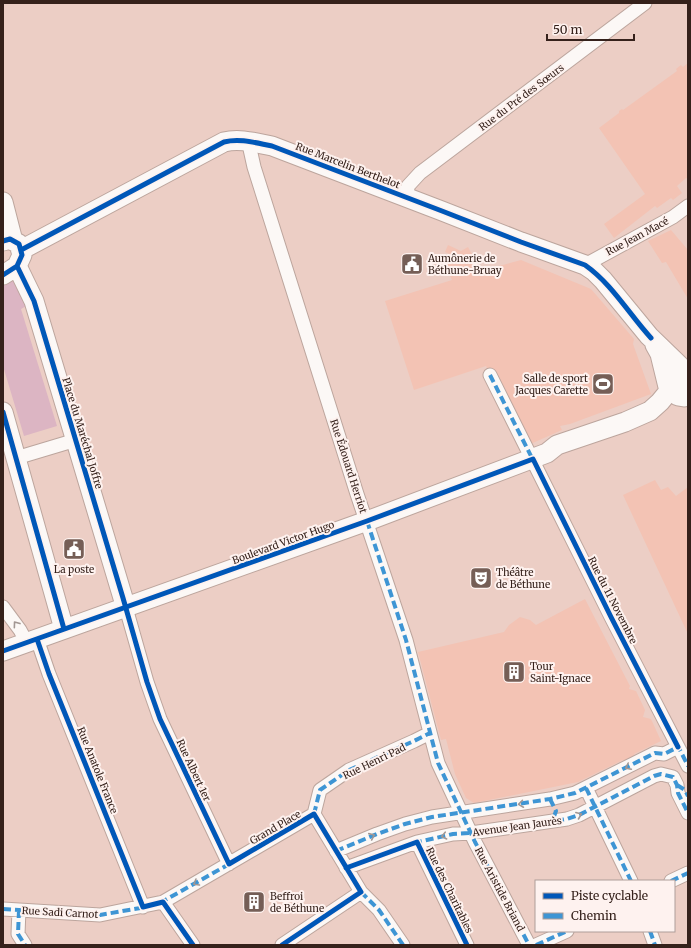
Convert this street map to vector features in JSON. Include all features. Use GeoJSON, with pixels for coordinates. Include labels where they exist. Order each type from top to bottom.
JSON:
{"type":"FeatureCollection","features":[{"type":"Feature","properties":{"kind":"main road","name":"Rue Marcelin Berthelot"},"geometry":{"type":"LineString","coordinates":[[11,254],[224,142],[234,140],[272,146],[521,242],[585,264],[603,280],[656,346],[682,389]]}},
{"type":"Feature","properties":{"kind":"main road","name":"Place du Maréchal Joffre"},"geometry":{"type":"LineString","coordinates":[[3,202],[11,254],[32,294],[126,608]]}},
{"type":"Feature","properties":{"kind":"main road","name":"Boulevard Victor Hugo"},"geometry":{"type":"LineString","coordinates":[[3,651],[366,522],[540,456],[557,445],[624,422],[650,411],[660,402],[682,389]]}},
{"type":"Feature","properties":{"kind":"main road"},"geometry":{"type":"LineString","coordinates":[[3,412],[64,629]]}},
{"type":"Feature","properties":{"kind":"street","name":"Rue du Pré des Sœurs"},"geometry":{"type":"LineString","coordinates":[[407,198],[408,186],[420,173],[645,3]]}},
{"type":"Feature","properties":{"kind":"street","name":"Rue Édouard Herriot"},"geometry":{"type":"LineString","coordinates":[[251,142],[250,149],[254,167],[366,522],[406,640],[438,762],[448,788],[462,812],[471,833]]}},
{"type":"Feature","properties":{"kind":"street","name":"Rue Jean Macé"},"geometry":{"type":"LineString","coordinates":[[585,264],[673,217],[688,206]]}},
{"type":"Feature","properties":{"kind":"street","name":"Rue du 11 Novembre"},"geometry":{"type":"LineString","coordinates":[[490,375],[540,456],[608,612],[688,766]]}},
{"type":"Feature","properties":{"kind":"street"},"geometry":{"type":"LineString","coordinates":[[16,458],[76,440]]}},
{"type":"Feature","properties":{"kind":"street","name":"Rue Anatole France"},"geometry":{"type":"LineString","coordinates":[[3,607],[20,630],[32,641],[49,674],[143,907]]}},
{"type":"Feature","properties":{"kind":"street","name":"Rue Albert 1er"},"geometry":{"type":"LineString","coordinates":[[126,608],[147,682],[160,719],[229,864]]}},
{"type":"Feature","properties":{"kind":"street","name":"Rue Henri Pad"},"geometry":{"type":"LineString","coordinates":[[314,814],[320,790],[349,770],[430,733]]}},
{"type":"Feature","properties":{"kind":"street"},"geometry":{"type":"LineString","coordinates":[[336,851],[405,824],[432,817],[575,794],[655,753],[664,754],[678,747]]}},
{"type":"Feature","properties":{"kind":"street","name":"Avenue Jean Jaurès"},"geometry":{"type":"LineString","coordinates":[[346,868],[417,842],[453,834],[552,822],[579,815],[654,776],[661,774],[673,777],[677,785],[685,790],[688,796]]}},
{"type":"Feature","properties":{"kind":"street"},"geometry":{"type":"LineString","coordinates":[[677,785],[678,793],[688,813]]}},
{"type":"Feature","properties":{"kind":"street"},"geometry":{"type":"LineString","coordinates":[[586,788],[631,880]]}},
{"type":"Feature","properties":{"kind":"street"},"geometry":{"type":"LineString","coordinates":[[550,799],[556,810],[552,822]]}},
{"type":"Feature","properties":{"kind":"street","name":"Grand Place"},"geometry":{"type":"LineString","coordinates":[[163,902],[314,814],[361,892],[379,910],[403,945]]}},
{"type":"Feature","properties":{"kind":"street","name":"Rue Aristide Briand"},"geometry":{"type":"LineString","coordinates":[[471,833],[529,945]]}},
{"type":"Feature","properties":{"kind":"street","name":"Rue des Charitables"},"geometry":{"type":"LineString","coordinates":[[417,842],[467,945]]}},
{"type":"Feature","properties":{"kind":"street"},"geometry":{"type":"LineString","coordinates":[[673,880],[688,873]]}},
{"type":"Feature","properties":{"kind":"street"},"geometry":{"type":"LineString","coordinates":[[282,945],[361,892]]}},
{"type":"Feature","properties":{"kind":"street"},"geometry":{"type":"LineString","coordinates":[[163,902],[193,945]]}},
{"type":"Feature","properties":{"kind":"street","name":"Rue Sadi Carnot"},"geometry":{"type":"LineString","coordinates":[[3,909],[100,915],[163,902]]}},
{"type":"Feature","properties":{"kind":"street"},"geometry":{"type":"LineString","coordinates":[[19,910],[18,934],[25,945]]}},
{"type":"Feature","properties":{"kind":"street"},"geometry":{"type":"LineString","coordinates":[[536,945],[565,932]]}},
{"type":"Feature","properties":{"kind":"street"},"geometry":{"type":"LineString","coordinates":[[650,932],[655,945]]}},
{"type":"Feature","properties":{"kind":"shaded area"},"geometry":{"type":"Polygon","coordinates":[[[688,63],[688,179],[686,178],[677,186],[682,193],[673,200],[671,198],[657,208],[655,206],[614,238],[604,224],[645,194],[599,128],[619,113],[619,111],[622,109],[623,110],[677,71],[676,69],[681,65],[683,67],[688,63]]]}},
{"type":"Feature","properties":{"kind":"shaded area"},"geometry":{"type":"Polygon","coordinates":[[[671,230],[688,250],[688,299],[666,262],[662,263],[648,241],[671,230]]]}},
{"type":"Feature","properties":{"kind":"shaded area"},"geometry":{"type":"Polygon","coordinates":[[[448,245],[461,251],[468,247],[481,271],[521,260],[591,289],[634,339],[633,344],[651,394],[570,424],[560,426],[562,430],[526,446],[486,366],[414,390],[385,301],[452,280],[443,260],[452,255],[445,252],[448,245]]]}},
{"type":"Feature","properties":{"kind":"shaded area"},"geometry":{"type":"Polygon","coordinates":[[[17,277],[30,304],[21,309],[57,426],[24,436],[3,366],[3,285],[17,277]]]}},
{"type":"Feature","properties":{"kind":"shaded area"},"geometry":{"type":"Polygon","coordinates":[[[655,480],[661,490],[668,487],[676,496],[688,487],[688,634],[623,495],[655,480]]]}},
{"type":"Feature","properties":{"kind":"shaded area"},"geometry":{"type":"Polygon","coordinates":[[[585,599],[630,686],[629,689],[636,691],[645,710],[643,717],[651,719],[661,741],[634,754],[635,756],[624,761],[623,760],[578,782],[474,803],[466,798],[455,774],[446,739],[441,740],[418,652],[504,632],[509,625],[520,617],[530,620],[536,625],[585,599]]]}},
{"type":"Feature","properties":{"kind":"marked path"},"geometry":{"type":"LineString","coordinates":[[490,375],[534,462]]}},
{"type":"Feature","properties":{"kind":"marked path"},"geometry":{"type":"LineString","coordinates":[[367,521],[406,640],[438,763],[475,842],[529,945]]}},
{"type":"Feature","properties":{"kind":"marked path"},"geometry":{"type":"LineString","coordinates":[[314,814],[320,790],[349,770],[430,733]]}},
{"type":"Feature","properties":{"kind":"marked path"},"geometry":{"type":"LineString","coordinates":[[677,744],[688,766]]}},
{"type":"Feature","properties":{"kind":"marked path"},"geometry":{"type":"LineString","coordinates":[[336,851],[405,824],[432,817],[550,799],[575,793],[655,753],[664,754],[678,747]]}},
{"type":"Feature","properties":{"kind":"marked path"},"geometry":{"type":"LineString","coordinates":[[414,843],[453,834],[471,833],[567,819],[579,815],[654,776],[661,774],[673,777],[677,785],[678,793],[688,813]]}},
{"type":"Feature","properties":{"kind":"marked path"},"geometry":{"type":"LineString","coordinates":[[677,785],[685,790],[688,796]]}},
{"type":"Feature","properties":{"kind":"marked path"},"geometry":{"type":"LineString","coordinates":[[586,788],[631,880]]}},
{"type":"Feature","properties":{"kind":"marked path"},"geometry":{"type":"LineString","coordinates":[[550,799],[556,811],[552,822]]}},
{"type":"Feature","properties":{"kind":"marked path"},"geometry":{"type":"LineString","coordinates":[[160,903],[231,863]]}},
{"type":"Feature","properties":{"kind":"marked path"},"geometry":{"type":"LineString","coordinates":[[673,880],[688,873]]}},
{"type":"Feature","properties":{"kind":"marked path"},"geometry":{"type":"LineString","coordinates":[[361,892],[379,910],[403,945]]}},
{"type":"Feature","properties":{"kind":"marked path"},"geometry":{"type":"LineString","coordinates":[[3,909],[100,915],[146,907]]}},
{"type":"Feature","properties":{"kind":"marked path"},"geometry":{"type":"LineString","coordinates":[[19,910],[18,934],[25,945]]}},
{"type":"Feature","properties":{"kind":"marked path"},"geometry":{"type":"LineString","coordinates":[[536,945],[565,932]]}},
{"type":"Feature","properties":{"kind":"marked path"},"geometry":{"type":"LineString","coordinates":[[650,932],[655,945]]}},
{"type":"Feature","properties":{"kind":"cycle path"},"geometry":{"type":"LineString","coordinates":[[21,250],[224,142],[248,141],[272,146],[521,242],[585,265],[604,281],[651,338]]}},
{"type":"Feature","properties":{"kind":"cycle path"},"geometry":{"type":"LineString","coordinates":[[3,241],[10,239],[19,244],[22,255],[17,266],[3,275]]}},
{"type":"Feature","properties":{"kind":"cycle path"},"geometry":{"type":"LineString","coordinates":[[17,266],[34,301],[147,682],[160,719],[229,864],[314,814],[361,892],[282,945]]}},
{"type":"Feature","properties":{"kind":"cycle path"},"geometry":{"type":"LineString","coordinates":[[3,412],[64,629]]}},
{"type":"Feature","properties":{"kind":"cycle path"},"geometry":{"type":"LineString","coordinates":[[3,651],[367,521],[533,459],[611,617],[678,747]]}},
{"type":"Feature","properties":{"kind":"cycle path"},"geometry":{"type":"LineString","coordinates":[[37,639],[49,674],[143,907],[163,902],[193,945]]}},
{"type":"Feature","properties":{"kind":"cycle path"},"geometry":{"type":"LineString","coordinates":[[346,868],[417,842],[467,945]]}},
{"type":"Feature","properties":{"kind":"place","name":"Aumônerie de Béthune-Bruay"},"geometry":{"type":"Point","coordinates":[412,264]}},
{"type":"Feature","properties":{"kind":"place","name":"Salle de sport Jacques Carette"},"geometry":{"type":"Point","coordinates":[603,384]}},
{"type":"Feature","properties":{"kind":"place","name":"La poste"},"geometry":{"type":"Point","coordinates":[74,549]}},
{"type":"Feature","properties":{"kind":"place","name":"Théâtre de Béthune"},"geometry":{"type":"Point","coordinates":[481,578]}},
{"type":"Feature","properties":{"kind":"place","name":"Tour Saint-Ignace"},"geometry":{"type":"Point","coordinates":[514,672]}},
{"type":"Feature","properties":{"kind":"place","name":"Beffroi de Béthune"},"geometry":{"type":"Point","coordinates":[254,902]}}]}
